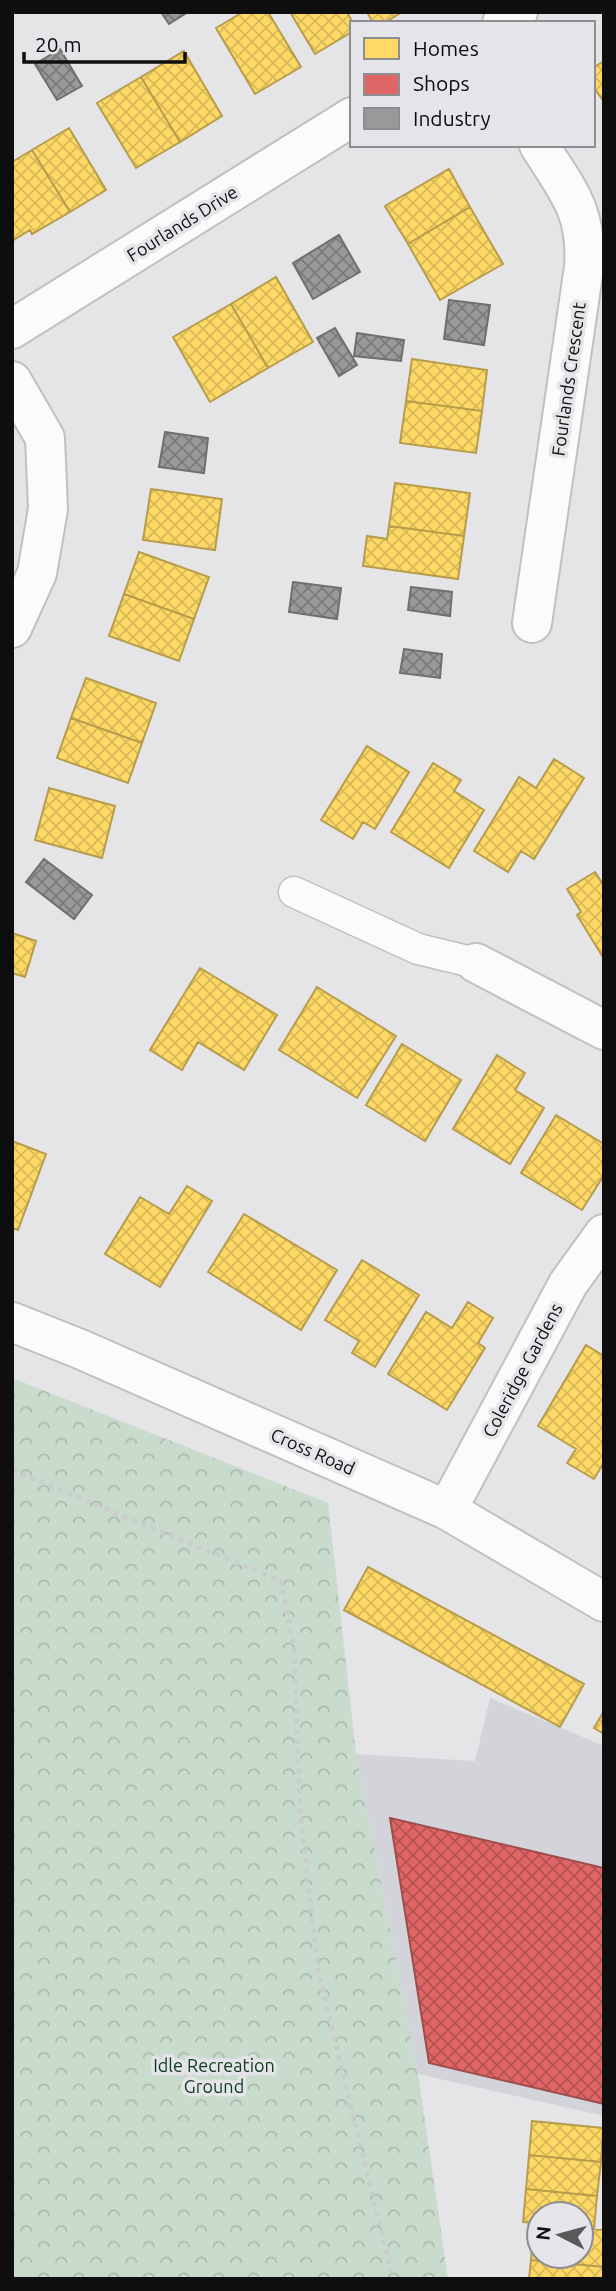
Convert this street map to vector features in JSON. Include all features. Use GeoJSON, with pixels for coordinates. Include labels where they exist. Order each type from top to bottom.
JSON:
{"type":"FeatureCollection","features":[{"type":"Feature","properties":{"kind":"street","name":"Fourlands Drive"},"geometry":{"type":"LineString","coordinates":[[12,329],[350,118]]}},
{"type":"Feature","properties":{"kind":"street","name":"Fourlands Crescent"},"geometry":{"type":"LineString","coordinates":[[532,623],[586,242],[581,218],[570,194],[540,147]]}},
{"type":"Feature","properties":{"kind":"street"},"geometry":{"type":"LineString","coordinates":[[12,381],[45,438],[48,509],[37,573],[12,628]]}},
{"type":"Feature","properties":{"kind":"street"},"geometry":{"type":"LineString","coordinates":[[476,963],[604,1030]]}},
{"type":"Feature","properties":{"kind":"street","name":"Coleridge Gardens"},"geometry":{"type":"LineString","coordinates":[[447,1510],[568,1284],[604,1234]]}},
{"type":"Feature","properties":{"kind":"street","name":"Cross Road"},"geometry":{"type":"LineString","coordinates":[[12,1322],[80,1349],[447,1510],[604,1602]]}},
{"type":"Feature","properties":{"kind":"lane"},"geometry":{"type":"LineString","coordinates":[[294,892],[418,949],[476,963]]}},
{"type":"Feature","properties":{"kind":"path"},"geometry":{"type":"LineString","coordinates":[[12,1470],[281,1581],[294,1649],[300,1811],[318,1971],[393,2279]]}},
{"type":"Feature","properties":{"kind":"shaded area"},"geometry":{"type":"Polygon","coordinates":[[[490,1698],[604,1746],[604,2116],[418,2074],[356,1754],[475,1761],[490,1698]]]}},
{"type":"Feature","properties":{"kind":"green space","name":"Idle Recreation Ground"},"geometry":{"type":"Polygon","coordinates":[[[12,1378],[328,1503],[356,1754],[418,2074],[448,2279],[12,2279],[12,1378]]]}},
{"type":"Feature","properties":{"kind":"building: Homes"},"geometry":{"type":"Polygon","coordinates":[[[243,12],[268,12],[301,67],[255,94],[216,28],[243,12]]]}},
{"type":"Feature","properties":{"kind":"building: Homes"},"geometry":{"type":"Polygon","coordinates":[[[290,12],[347,12],[352,21],[350,33],[315,54],[290,12]]]}},
{"type":"Feature","properties":{"kind":"building: Homes"},"geometry":{"type":"Polygon","coordinates":[[[367,12],[402,12],[387,21],[372,21],[367,12]]]}},
{"type":"Feature","properties":{"kind":"building: Homes"},"geometry":{"type":"Polygon","coordinates":[[[184,51],[222,116],[180,142],[141,77],[184,51]]]}},
{"type":"Feature","properties":{"kind":"building: Homes"},"geometry":{"type":"Polygon","coordinates":[[[604,61],[604,102],[595,89],[595,67],[604,61]]]}},
{"type":"Feature","properties":{"kind":"building: Homes"},"geometry":{"type":"Polygon","coordinates":[[[141,77],[180,142],[136,168],[97,103],[141,77]]]}},
{"type":"Feature","properties":{"kind":"building: Homes"},"geometry":{"type":"Polygon","coordinates":[[[69,128],[106,190],[70,212],[32,150],[69,128]]]}},
{"type":"Feature","properties":{"kind":"building: Homes"},"geometry":{"type":"Polygon","coordinates":[[[32,150],[70,212],[32,234],[30,230],[12,241],[12,162],[32,150]]]}},
{"type":"Feature","properties":{"kind":"building: Homes"},"geometry":{"type":"Polygon","coordinates":[[[449,169],[470,207],[408,244],[385,206],[449,169]]]}},
{"type":"Feature","properties":{"kind":"building: Homes"},"geometry":{"type":"Polygon","coordinates":[[[470,207],[503,264],[440,300],[408,244],[470,207]]]}},
{"type":"Feature","properties":{"kind":"building: Homes"},"geometry":{"type":"Polygon","coordinates":[[[276,277],[313,342],[268,368],[231,304],[276,277]]]}},
{"type":"Feature","properties":{"kind":"building: Homes"},"geometry":{"type":"Polygon","coordinates":[[[231,304],[268,368],[210,402],[173,337],[231,304]]]}},
{"type":"Feature","properties":{"kind":"building: Homes"},"geometry":{"type":"Polygon","coordinates":[[[412,359],[487,370],[482,411],[406,401],[412,359]]]}},
{"type":"Feature","properties":{"kind":"building: Homes"},"geometry":{"type":"Polygon","coordinates":[[[406,401],[482,411],[476,453],[400,443],[406,401]]]}},
{"type":"Feature","properties":{"kind":"building: Homes"},"geometry":{"type":"Polygon","coordinates":[[[395,483],[470,493],[464,536],[389,526],[395,483]]]}},
{"type":"Feature","properties":{"kind":"building: Homes"},"geometry":{"type":"Polygon","coordinates":[[[151,489],[222,499],[215,550],[143,540],[151,489]]]}},
{"type":"Feature","properties":{"kind":"building: Homes"},"geometry":{"type":"Polygon","coordinates":[[[389,526],[464,536],[458,579],[363,566],[367,536],[387,539],[389,526]]]}},
{"type":"Feature","properties":{"kind":"building: Homes"},"geometry":{"type":"Polygon","coordinates":[[[139,552],[209,577],[194,619],[124,594],[139,552]]]}},
{"type":"Feature","properties":{"kind":"building: Homes"},"geometry":{"type":"Polygon","coordinates":[[[124,594],[194,619],[179,661],[109,636],[124,594]]]}},
{"type":"Feature","properties":{"kind":"building: Homes"},"geometry":{"type":"Polygon","coordinates":[[[86,678],[156,703],[142,743],[71,718],[86,678]]]}},
{"type":"Feature","properties":{"kind":"building: Homes"},"geometry":{"type":"Polygon","coordinates":[[[71,718],[142,743],[128,783],[57,758],[71,718]]]}},
{"type":"Feature","properties":{"kind":"building: Homes"},"geometry":{"type":"Polygon","coordinates":[[[367,746],[409,772],[375,829],[363,822],[353,839],[321,820],[367,746]]]}},
{"type":"Feature","properties":{"kind":"building: Homes"},"geometry":{"type":"Polygon","coordinates":[[[554,759],[584,778],[534,859],[521,851],[508,872],[474,851],[519,777],[536,788],[554,759]]]}},
{"type":"Feature","properties":{"kind":"building: Homes"},"geometry":{"type":"Polygon","coordinates":[[[433,763],[461,780],[454,791],[484,810],[449,868],[391,832],[433,763]]]}},
{"type":"Feature","properties":{"kind":"building: Homes"},"geometry":{"type":"Polygon","coordinates":[[[49,788],[115,806],[102,858],[35,840],[49,788]]]}},
{"type":"Feature","properties":{"kind":"building: Homes"},"geometry":{"type":"Polygon","coordinates":[[[595,872],[604,886],[604,959],[577,915],[581,912],[567,889],[595,872]]]}},
{"type":"Feature","properties":{"kind":"building: Homes"},"geometry":{"type":"Polygon","coordinates":[[[12,933],[36,941],[25,977],[12,973],[12,933]]]}},
{"type":"Feature","properties":{"kind":"building: Homes"},"geometry":{"type":"Polygon","coordinates":[[[200,968],[277,1015],[244,1070],[198,1042],[182,1070],[150,1050],[200,968]]]}},
{"type":"Feature","properties":{"kind":"building: Homes"},"geometry":{"type":"Polygon","coordinates":[[[317,987],[396,1036],[357,1098],[279,1050],[317,987]]]}},
{"type":"Feature","properties":{"kind":"building: Homes"},"geometry":{"type":"Polygon","coordinates":[[[402,1044],[461,1080],[425,1141],[366,1105],[402,1044]]]}},
{"type":"Feature","properties":{"kind":"building: Homes"},"geometry":{"type":"Polygon","coordinates":[[[497,1055],[525,1073],[515,1090],[544,1108],[510,1164],[453,1129],[497,1055]]]}},
{"type":"Feature","properties":{"kind":"building: Homes"},"geometry":{"type":"Polygon","coordinates":[[[556,1115],[604,1144],[604,1175],[582,1210],[521,1173],[556,1115]]]}},
{"type":"Feature","properties":{"kind":"building: Homes"},"geometry":{"type":"Polygon","coordinates":[[[12,1141],[46,1154],[18,1230],[12,1228],[12,1141]]]}},
{"type":"Feature","properties":{"kind":"building: Homes"},"geometry":{"type":"Polygon","coordinates":[[[187,1186],[212,1201],[160,1287],[105,1254],[140,1197],[169,1214],[187,1186]]]}},
{"type":"Feature","properties":{"kind":"building: Homes"},"geometry":{"type":"Polygon","coordinates":[[[244,1214],[337,1270],[301,1330],[208,1272],[244,1214]]]}},
{"type":"Feature","properties":{"kind":"building: Homes"},"geometry":{"type":"Polygon","coordinates":[[[362,1260],[419,1295],[375,1367],[352,1353],[359,1341],[325,1320],[362,1260]]]}},
{"type":"Feature","properties":{"kind":"building: Homes"},"geometry":{"type":"Polygon","coordinates":[[[468,1302],[493,1318],[478,1343],[485,1348],[447,1410],[388,1374],[426,1312],[452,1328],[468,1302]]]}},
{"type":"Feature","properties":{"kind":"building: Homes"},"geometry":{"type":"Polygon","coordinates":[[[586,1345],[604,1356],[604,1462],[594,1479],[567,1463],[576,1449],[538,1426],[586,1345]]]}},
{"type":"Feature","properties":{"kind":"building: Homes"},"geometry":{"type":"Polygon","coordinates":[[[368,1567],[584,1684],[560,1727],[344,1610],[368,1567]]]}},
{"type":"Feature","properties":{"kind":"building: Homes"},"geometry":{"type":"Polygon","coordinates":[[[604,1711],[604,1734],[594,1728],[604,1711]]]}},
{"type":"Feature","properties":{"kind":"building: Homes"},"geometry":{"type":"Polygon","coordinates":[[[532,2121],[603,2128],[601,2162],[529,2155],[532,2121]]]}},
{"type":"Feature","properties":{"kind":"building: Homes"},"geometry":{"type":"Polygon","coordinates":[[[529,2155],[601,2162],[597,2196],[526,2189],[529,2155]]]}},
{"type":"Feature","properties":{"kind":"building: Homes"},"geometry":{"type":"Polygon","coordinates":[[[526,2189],[597,2196],[595,2218],[595,2200],[525,2200],[526,2189]]]}},
{"type":"Feature","properties":{"kind":"building: Homes"},"geometry":{"type":"Polygon","coordinates":[[[595,2229],[604,2230],[604,2267],[595,2266],[595,2229]]]}},
{"type":"Feature","properties":{"kind":"building: Homes"},"geometry":{"type":"Polygon","coordinates":[[[595,2266],[604,2267],[604,2279],[529,2279],[530,2270],[595,2270],[595,2266]]]}},
{"type":"Feature","properties":{"kind":"building: Shops"},"geometry":{"type":"Polygon","coordinates":[[[390,1818],[604,1868],[604,2104],[429,2063],[390,1818]]]}},
{"type":"Feature","properties":{"kind":"building: Industry"},"geometry":{"type":"Polygon","coordinates":[[[161,12],[188,12],[169,24],[161,12]]]}},
{"type":"Feature","properties":{"kind":"building: Industry"},"geometry":{"type":"Polygon","coordinates":[[[60,49],[82,86],[57,100],[35,64],[60,49]]]}},
{"type":"Feature","properties":{"kind":"building: Industry"},"geometry":{"type":"Polygon","coordinates":[[[339,235],[360,272],[313,299],[293,263],[339,235]]]}},
{"type":"Feature","properties":{"kind":"building: Industry"},"geometry":{"type":"Polygon","coordinates":[[[449,300],[490,305],[484,345],[444,339],[449,300]]]}},
{"type":"Feature","properties":{"kind":"building: Industry"},"geometry":{"type":"Polygon","coordinates":[[[335,328],[357,365],[339,376],[317,338],[335,328]]]}},
{"type":"Feature","properties":{"kind":"building: Industry"},"geometry":{"type":"Polygon","coordinates":[[[357,333],[404,340],[401,361],[354,356],[357,333]]]}},
{"type":"Feature","properties":{"kind":"building: Industry"},"geometry":{"type":"Polygon","coordinates":[[[165,432],[208,438],[204,473],[159,467],[165,432]]]}},
{"type":"Feature","properties":{"kind":"building: Industry"},"geometry":{"type":"Polygon","coordinates":[[[293,582],[341,588],[337,619],[289,612],[293,582]]]}},
{"type":"Feature","properties":{"kind":"building: Industry"},"geometry":{"type":"Polygon","coordinates":[[[411,587],[452,592],[450,616],[408,610],[411,587]]]}},
{"type":"Feature","properties":{"kind":"building: Industry"},"geometry":{"type":"Polygon","coordinates":[[[404,649],[442,654],[440,678],[400,673],[404,649]]]}},
{"type":"Feature","properties":{"kind":"building: Industry"},"geometry":{"type":"Polygon","coordinates":[[[44,859],[92,895],[74,919],[26,882],[44,859]]]}}]}
